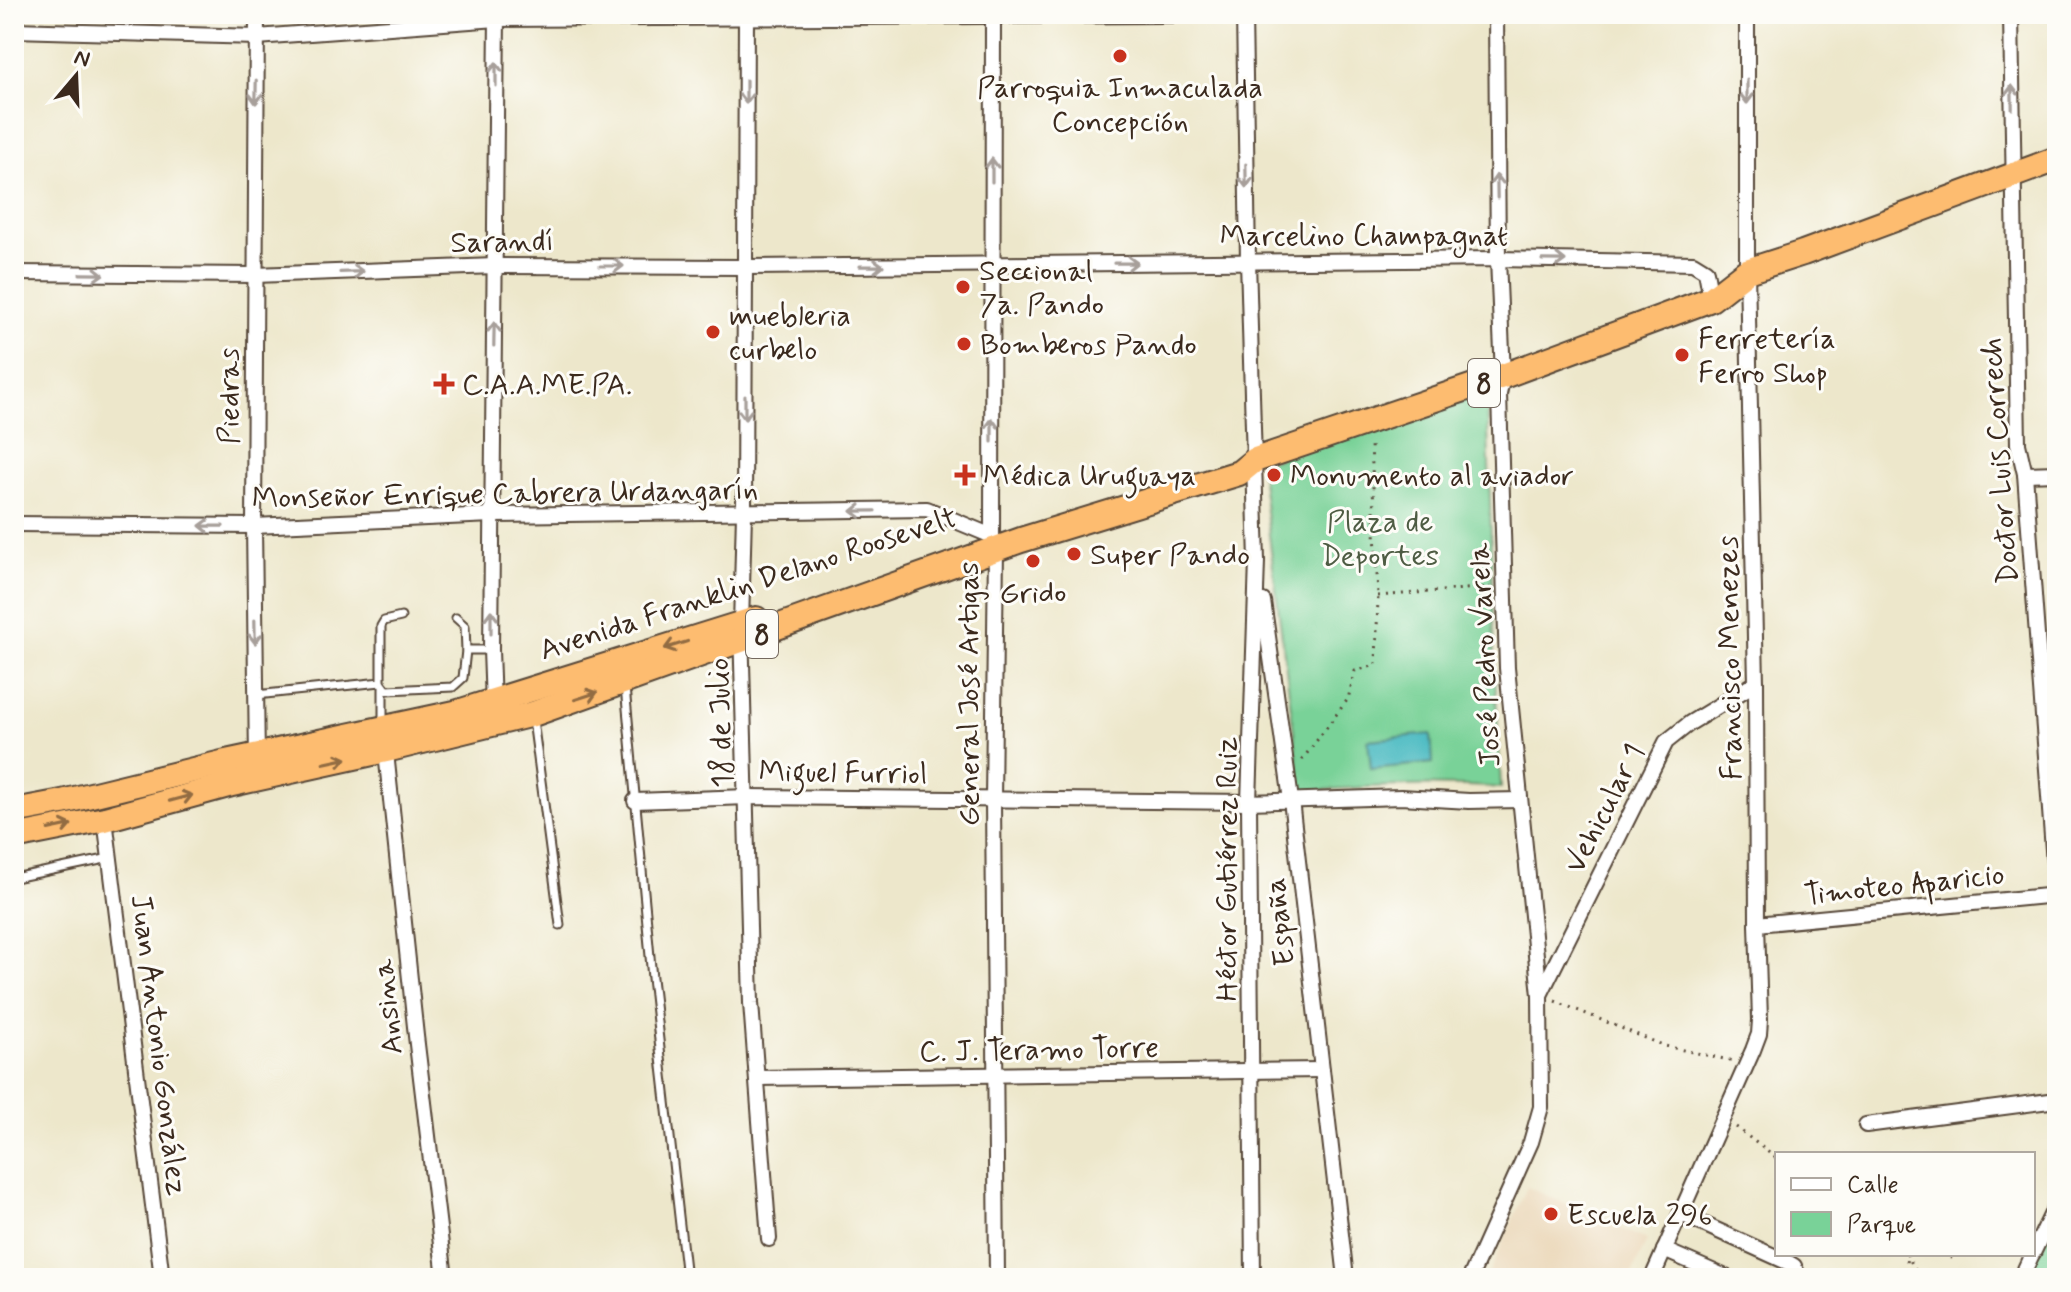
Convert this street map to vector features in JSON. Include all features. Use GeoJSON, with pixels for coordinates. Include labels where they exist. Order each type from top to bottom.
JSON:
{"type":"FeatureCollection","features":[{"type":"Feature","properties":{"kind":"highway","name":"Avenida Franklin Delano Roosevelt"},"geometry":{"type":"LineString","coordinates":[[257,767],[385,740],[495,712],[854,599],[994,542],[1239,473],[1255,460],[1503,376],[1711,299],[1747,271],[2057,159]]}},
{"type":"Feature","properties":{"kind":"highway","name":"Avenida Franklin Delano Roosevelt"},"geometry":{"type":"LineString","coordinates":[[385,740],[455,713],[533,714],[624,683],[742,633]]}},
{"type":"Feature","properties":{"kind":"highway","name":"8"},"geometry":{"type":"LineString","coordinates":[[14,811],[257,767]]}},
{"type":"Feature","properties":{"kind":"highway","name":"8"},"geometry":{"type":"LineString","coordinates":[[14,837],[105,819],[257,767]]}},
{"type":"Feature","properties":{"kind":"street","name":"Piedras"},"geometry":{"type":"LineString","coordinates":[[257,14],[254,526],[257,767]]}},
{"type":"Feature","properties":{"kind":"street","name":"Héctor Gutiérrez Ruiz"},"geometry":{"type":"LineString","coordinates":[[1244,14],[1257,561],[1249,802],[1253,1278]]}},
{"type":"Feature","properties":{"kind":"street"},"geometry":{"type":"LineString","coordinates":[[14,30],[257,37],[497,17],[1334,14]]}},
{"type":"Feature","properties":{"kind":"street","name":"José Pedro Varela"},"geometry":{"type":"LineString","coordinates":[[1470,1278],[1531,1142],[1541,1107],[1540,995],[1507,668],[1499,394],[1503,376],[1498,259],[1496,14]]}},
{"type":"Feature","properties":{"kind":"street","name":"Francisco Menezes"},"geometry":{"type":"LineString","coordinates":[[1652,1278],[1759,1034],[1756,683],[1747,271],[1747,14]]}},
{"type":"Feature","properties":{"kind":"street","name":"Doctor Luis Correch"},"geometry":{"type":"LineString","coordinates":[[2011,14],[2018,444],[2025,474],[2057,904]]}},
{"type":"Feature","properties":{"kind":"street","name":"18 de Julio"},"geometry":{"type":"LineString","coordinates":[[746,16],[742,633],[751,1003],[769,1239]]}},
{"type":"Feature","properties":{"kind":"street","name":"General José Artigas"},"geometry":{"type":"LineString","coordinates":[[993,16],[993,800],[997,1278]]}},
{"type":"Feature","properties":{"kind":"street"},"geometry":{"type":"LineString","coordinates":[[495,712],[491,650],[497,17]]}},
{"type":"Feature","properties":{"kind":"street","name":"Marcelino Champagnat"},"geometry":{"type":"LineString","coordinates":[[992,264],[1498,259],[1693,263],[1706,271],[1711,299]]}},
{"type":"Feature","properties":{"kind":"street","name":"Sarandí"},"geometry":{"type":"LineString","coordinates":[[14,273],[255,275],[495,266],[992,264]]}},
{"type":"Feature","properties":{"kind":"street"},"geometry":{"type":"LineString","coordinates":[[2025,474],[2057,473]]}},
{"type":"Feature","properties":{"kind":"street","name":"Monseñor Enrique Cabrera Urdangarín"},"geometry":{"type":"LineString","coordinates":[[14,524],[254,526],[492,515],[927,509],[994,542]]}},
{"type":"Feature","properties":{"kind":"street","name":"España"},"geometry":{"type":"LineString","coordinates":[[1257,561],[1291,800],[1346,1278]]}},
{"type":"Feature","properties":{"kind":"street","name":"Vehicular 1"},"geometry":{"type":"LineString","coordinates":[[1540,995],[1666,742],[1690,723],[1756,683]]}},
{"type":"Feature","properties":{"kind":"street","name":"Ansina"},"geometry":{"type":"LineString","coordinates":[[385,740],[445,1278]]}},
{"type":"Feature","properties":{"kind":"street","name":"Miguel Furriol"},"geometry":{"type":"LineString","coordinates":[[635,801],[748,797],[1249,802],[1401,797],[1520,800]]}},
{"type":"Feature","properties":{"kind":"street","name":"Juan Antonio González"},"geometry":{"type":"LineString","coordinates":[[105,819],[162,1278]]}},
{"type":"Feature","properties":{"kind":"street","name":"Timoteo Aparicio"},"geometry":{"type":"LineString","coordinates":[[1757,924],[2056,895]]}},
{"type":"Feature","properties":{"kind":"street","name":"C. J. Teramo Torre"},"geometry":{"type":"LineString","coordinates":[[757,1078],[1322,1070]]}},
{"type":"Feature","properties":{"kind":"street"},"geometry":{"type":"LineString","coordinates":[[1866,1125],[2057,1100]]}},
{"type":"Feature","properties":{"kind":"street"},"geometry":{"type":"LineString","coordinates":[[2035,1249],[2057,1203]]}},
{"type":"Feature","properties":{"kind":"street"},"geometry":{"type":"LineString","coordinates":[[1681,1214],[1789,1263],[1794,1266],[1799,1278]]}},
{"type":"Feature","properties":{"kind":"street"},"geometry":{"type":"LineString","coordinates":[[1664,1250],[1728,1278]]}},
{"type":"Feature","properties":{"kind":"street"},"geometry":{"type":"LineString","coordinates":[[2021,1278],[2032,1256]]}},
{"type":"Feature","properties":{"kind":"lane"},"geometry":{"type":"LineString","coordinates":[[385,740],[381,626],[384,621],[401,617]]}},
{"type":"Feature","properties":{"kind":"lane"},"geometry":{"type":"LineString","coordinates":[[382,684],[387,690],[453,687],[463,678],[466,650],[465,626],[456,618]]}},
{"type":"Feature","properties":{"kind":"lane"},"geometry":{"type":"LineString","coordinates":[[466,650],[491,650]]}},
{"type":"Feature","properties":{"kind":"lane"},"geometry":{"type":"LineString","coordinates":[[624,683],[686,1278]]}},
{"type":"Feature","properties":{"kind":"lane"},"geometry":{"type":"LineString","coordinates":[[256,695],[382,684]]}},
{"type":"Feature","properties":{"kind":"lane"},"geometry":{"type":"LineString","coordinates":[[453,687],[455,713]]}},
{"type":"Feature","properties":{"kind":"lane"},"geometry":{"type":"LineString","coordinates":[[533,714],[560,925]]}},
{"type":"Feature","properties":{"kind":"lane"},"geometry":{"type":"LineString","coordinates":[[14,878],[110,858]]}},
{"type":"Feature","properties":{"kind":"path"},"geometry":{"type":"LineString","coordinates":[[1286,772],[1298,764],[1348,699],[1355,671],[1376,665],[1378,596],[1370,423],[1373,421]]}},
{"type":"Feature","properties":{"kind":"path"},"geometry":{"type":"LineString","coordinates":[[1378,596],[1504,586]]}},
{"type":"Feature","properties":{"kind":"path"},"geometry":{"type":"LineString","coordinates":[[1540,995],[1665,1046],[1747,1064]]}},
{"type":"Feature","properties":{"kind":"path"},"geometry":{"type":"LineString","coordinates":[[1723,1118],[1775,1157]]}},
{"type":"Feature","properties":{"kind":"path"},"geometry":{"type":"LineString","coordinates":[[1905,1278],[1907,1256]]}},
{"type":"Feature","properties":{"kind":"path"},"geometry":{"type":"LineString","coordinates":[[1908,1256],[1919,1278]]}},
{"type":"Feature","properties":{"kind":"path"},"geometry":{"type":"LineString","coordinates":[[1947,1256],[1957,1261]]}},
{"type":"Feature","properties":{"kind":"shaded area","name":"Escuela 296"},"geometry":{"type":"Polygon","coordinates":[[[1527,1187],[1647,1240],[1630,1278],[1487,1278],[1527,1187]]]}},
{"type":"Feature","properties":{"kind":"green space","name":"Plaza de Deportes"},"geometry":{"type":"Polygon","coordinates":[[[1487,387],[1501,788],[1400,786],[1299,792],[1260,464],[1487,387]]]}},
{"type":"Feature","properties":{"kind":"green space"},"geometry":{"type":"Polygon","coordinates":[[[2048,1233],[2057,1243],[2057,1278],[2026,1278],[2048,1233]]]}},
{"type":"Feature","properties":{"kind":"water"},"geometry":{"type":"Polygon","coordinates":[[[1431,734],[1433,763],[1371,769],[1368,740],[1431,734]]]}},
{"type":"Feature","properties":{"kind":"place","name":"Parroquia Inmaculada Concepción"},"geometry":{"type":"Point","coordinates":[1120,56]}},
{"type":"Feature","properties":{"kind":"place","name":"Seccional 7a. Pando"},"geometry":{"type":"Point","coordinates":[963,287]}},
{"type":"Feature","properties":{"kind":"place","name":"muebleria curbelo"},"geometry":{"type":"Point","coordinates":[713,332]}},
{"type":"Feature","properties":{"kind":"place","name":"Bomberos Pando"},"geometry":{"type":"Point","coordinates":[964,344]}},
{"type":"Feature","properties":{"kind":"place","name":"Ferretería Ferro Shop"},"geometry":{"type":"Point","coordinates":[1682,355]}},
{"type":"Feature","properties":{"kind":"place","name":"C.A.A.ME.PA."},"geometry":{"type":"Point","coordinates":[444,384]}},
{"type":"Feature","properties":{"kind":"place","name":"Médica Uruguaya"},"geometry":{"type":"Point","coordinates":[965,475]}},
{"type":"Feature","properties":{"kind":"place","name":"Monumento al aviador"},"geometry":{"type":"Point","coordinates":[1274,475]}},
{"type":"Feature","properties":{"kind":"place","name":"Super Pando"},"geometry":{"type":"Point","coordinates":[1074,554]}},
{"type":"Feature","properties":{"kind":"place","name":"Grido"},"geometry":{"type":"Point","coordinates":[1033,561]}},
{"type":"Feature","properties":{"kind":"place","name":"Escuela 296"},"geometry":{"type":"Point","coordinates":[1551,1214]}}]}
